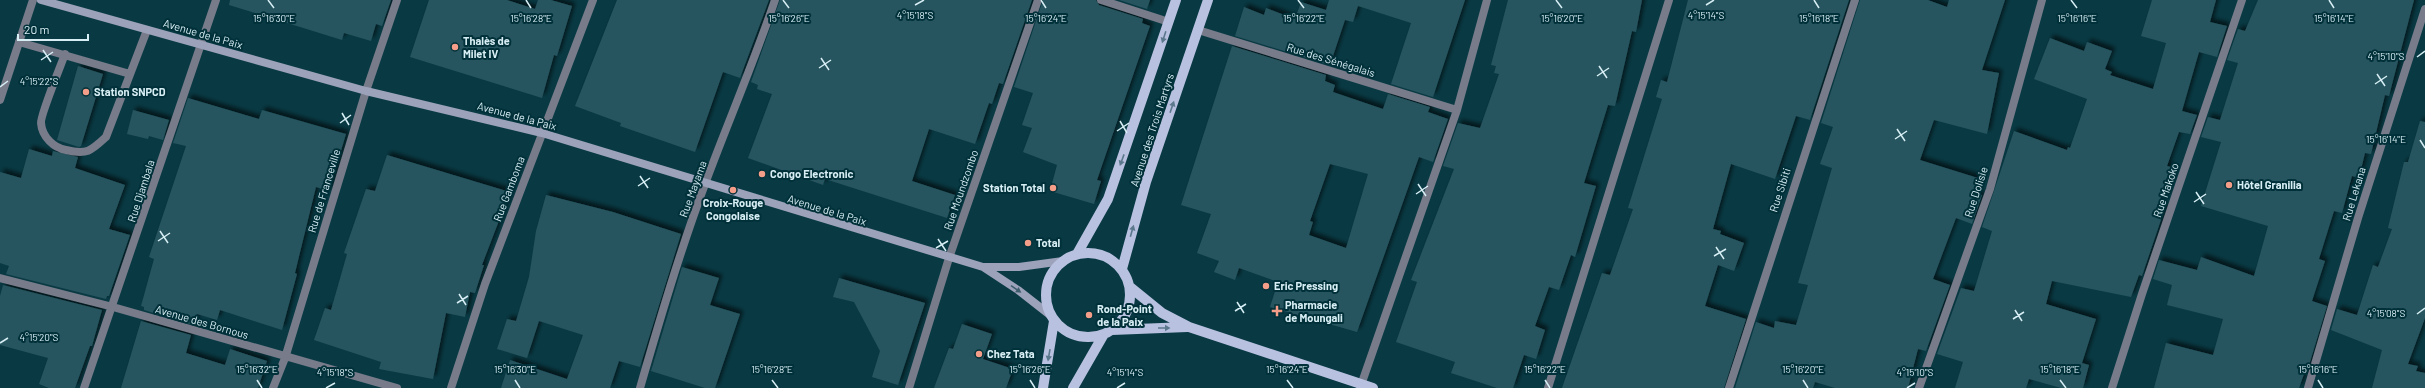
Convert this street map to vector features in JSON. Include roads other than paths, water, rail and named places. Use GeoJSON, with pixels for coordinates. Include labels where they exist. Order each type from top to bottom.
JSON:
{"type":"FeatureCollection","features":[{"type":"Feature","properties":{"kind":"main road","name":"Avenue de la Paix"},"geometry":{"type":"LineString","coordinates":[[41,0],[366,91],[542,133],[705,185],[983,267],[1019,267],[1063,261]]}},
{"type":"Feature","properties":{"kind":"main road","name":"Avenue des Trois Martyrs"},"geometry":{"type":"LineString","coordinates":[[1077,254],[1108,199],[1176,0]]}},
{"type":"Feature","properties":{"kind":"main road","name":"Avenue des Trois Martyrs"},"geometry":{"type":"LineString","coordinates":[[1122,269],[1146,182],[1208,0]]}},
{"type":"Feature","properties":{"kind":"main road"},"geometry":{"type":"LineString","coordinates":[[1073,388],[1108,332],[1122,321],[1129,308],[1130,287],[1122,269],[1109,258],[1093,252],[1077,254],[1063,261],[1052,272],[1047,286],[1046,301],[1052,318],[1064,331],[1077,337],[1091,338],[1108,332],[1189,327]]}},
{"type":"Feature","properties":{"kind":"main road","name":"Avenue de la Paix"},"geometry":{"type":"LineString","coordinates":[[983,267],[1018,290],[1052,318]]}},
{"type":"Feature","properties":{"kind":"main road"},"geometry":{"type":"LineString","coordinates":[[1130,287],[1162,313],[1189,327],[1361,386],[1373,388]]}},
{"type":"Feature","properties":{"kind":"main road"},"geometry":{"type":"LineString","coordinates":[[1043,388],[1052,318]]}},
{"type":"Feature","properties":{"kind":"street"},"geometry":{"type":"LineString","coordinates":[[0,100],[34,0]]}},
{"type":"Feature","properties":{"kind":"street","name":"Rue Djambala"},"geometry":{"type":"LineString","coordinates":[[84,388],[113,307],[216,0]]}},
{"type":"Feature","properties":{"kind":"street","name":"Rue de Franceville"},"geometry":{"type":"LineString","coordinates":[[273,388],[285,358],[366,91],[397,0]]}},
{"type":"Feature","properties":{"kind":"street","name":"Rue Gamboma"},"geometry":{"type":"LineString","coordinates":[[451,388],[485,284],[593,0]]}},
{"type":"Feature","properties":{"kind":"street","name":"Rue Mayama"},"geometry":{"type":"LineString","coordinates":[[640,388],[660,320],[705,185],[757,53],[775,0]]}},
{"type":"Feature","properties":{"kind":"street","name":"Rue Moundzombo"},"geometry":{"type":"LineString","coordinates":[[909,388],[949,258],[1038,0]]}},
{"type":"Feature","properties":{"kind":"street"},"geometry":{"type":"LineString","coordinates":[[1101,0],[1169,22]]}},
{"type":"Feature","properties":{"kind":"street"},"geometry":{"type":"LineString","coordinates":[[1361,386],[1457,110],[1487,0]]}},
{"type":"Feature","properties":{"kind":"street"},"geometry":{"type":"LineString","coordinates":[[1548,388],[1669,0]]}},
{"type":"Feature","properties":{"kind":"street","name":"Rue Sibiti"},"geometry":{"type":"LineString","coordinates":[[1729,388],[1854,0]]}},
{"type":"Feature","properties":{"kind":"street","name":"Rue Dolisie"},"geometry":{"type":"LineString","coordinates":[[1919,388],[1990,189],[2042,0]]}},
{"type":"Feature","properties":{"kind":"street","name":"Rue Makoko"},"geometry":{"type":"LineString","coordinates":[[2112,388],[2142,294],[2242,0]]}},
{"type":"Feature","properties":{"kind":"street","name":"Rue Lekana"},"geometry":{"type":"LineString","coordinates":[[2308,388],[2358,218],[2425,9]]}},
{"type":"Feature","properties":{"kind":"street"},"geometry":{"type":"LineString","coordinates":[[65,54],[40,123],[45,136],[55,148],[81,154],[92,149],[106,137],[147,30]]}},
{"type":"Feature","properties":{"kind":"street","name":"Rue des Sénégalais"},"geometry":{"type":"LineString","coordinates":[[1198,30],[1457,110]]}},
{"type":"Feature","properties":{"kind":"street"},"geometry":{"type":"LineString","coordinates":[[19,42],[65,54],[130,74]]}},
{"type":"Feature","properties":{"kind":"street","name":"Avenue des Bornous"},"geometry":{"type":"LineString","coordinates":[[0,278],[113,307],[285,358],[397,388]]}},
{"type":"Feature","properties":{"kind":"place","name":"Thalès de Milet IV"},"geometry":{"type":"Point","coordinates":[455,47]}},
{"type":"Feature","properties":{"kind":"place","name":"Station SNPCD"},"geometry":{"type":"Point","coordinates":[86,92]}},
{"type":"Feature","properties":{"kind":"place","name":"Congo Electronic"},"geometry":{"type":"Point","coordinates":[762,174]}},
{"type":"Feature","properties":{"kind":"place","name":"Hôtel Granilia"},"geometry":{"type":"Point","coordinates":[2229,185]}},
{"type":"Feature","properties":{"kind":"place","name":"Station Total"},"geometry":{"type":"Point","coordinates":[1053,188]}},
{"type":"Feature","properties":{"kind":"place","name":"Croix-Rouge Congolaise"},"geometry":{"type":"Point","coordinates":[733,190]}},
{"type":"Feature","properties":{"kind":"place","name":"Total"},"geometry":{"type":"Point","coordinates":[1028,243]}},
{"type":"Feature","properties":{"kind":"place","name":"Eric Pressing"},"geometry":{"type":"Point","coordinates":[1266,286]}},
{"type":"Feature","properties":{"kind":"place","name":"Pharmacie de Moungali"},"geometry":{"type":"Point","coordinates":[1277,311]}},
{"type":"Feature","properties":{"kind":"place","name":"Rond-Point de la Paix"},"geometry":{"type":"Point","coordinates":[1089,315]}},
{"type":"Feature","properties":{"kind":"place","name":"Chez Tata"},"geometry":{"type":"Point","coordinates":[979,354]}}]}
